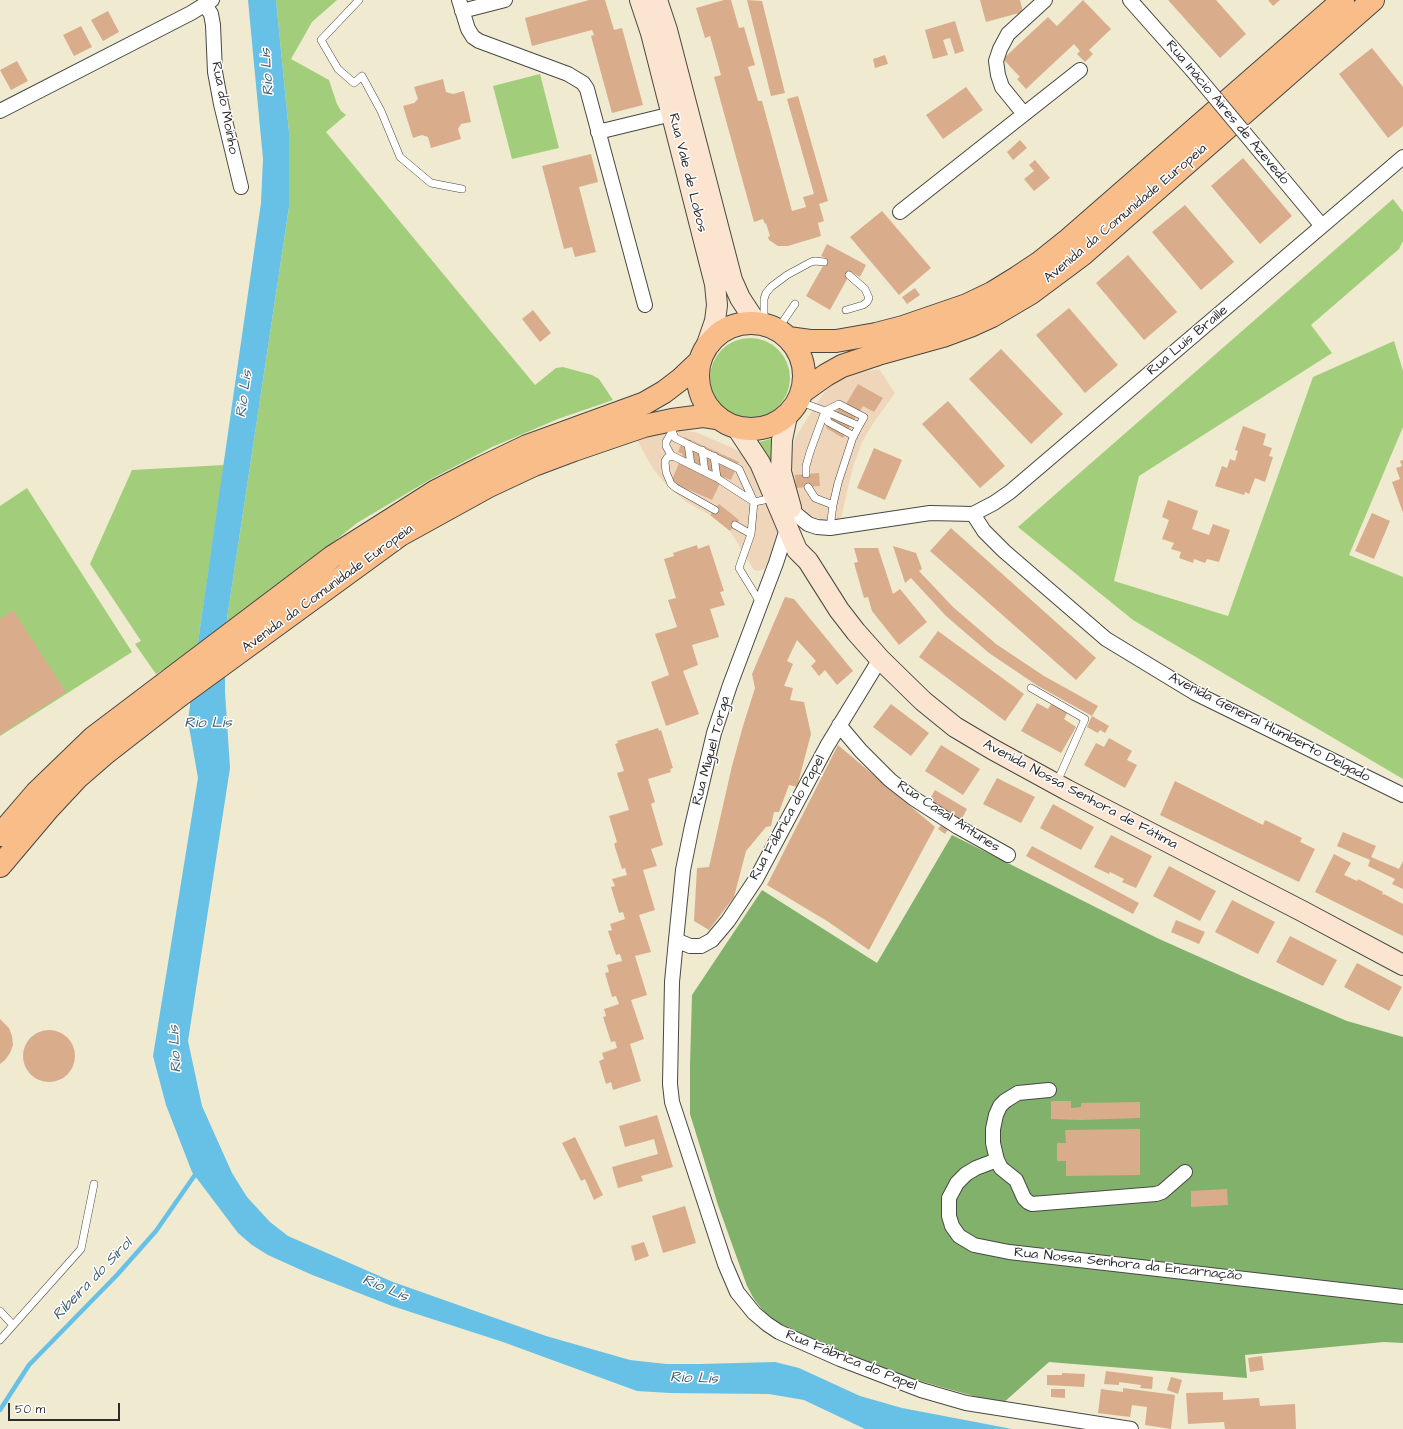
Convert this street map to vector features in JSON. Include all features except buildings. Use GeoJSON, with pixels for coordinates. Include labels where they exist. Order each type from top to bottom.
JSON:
{"type":"FeatureCollection","features":[{"type":"Feature","properties":{"kind":"main road","name":"Rua Vale de Lobos"},"geometry":{"type":"LineString","coordinates":[[640,0],[651,33],[715,284],[717,305],[715,322],[703,354]]}},
{"type":"Feature","properties":{"kind":"main road","name":"Rua Vale de Lobos"},"geometry":{"type":"LineString","coordinates":[[657,0],[667,30],[732,280],[740,298],[772,329]]}},
{"type":"Feature","properties":{"kind":"main road","name":"Avenida da Comunidade Europeia"},"geometry":{"type":"LineString","coordinates":[[772,329],[810,341],[836,340],[870,335],[903,327],[967,304],[992,293],[1039,263],[1069,238],[1343,0]]}},
{"type":"Feature","properties":{"kind":"main road","name":"Avenida da Comunidade Europeia"},"geometry":{"type":"LineString","coordinates":[[796,403],[826,375],[842,366],[943,336],[970,326],[992,316],[1031,293],[1082,255],[1174,172],[1373,0]]}},
{"type":"Feature","properties":{"kind":"main road"},"geometry":{"type":"LineString","coordinates":[[743,324],[772,329],[798,350],[803,365],[804,381],[796,403],[778,422],[763,428],[747,430],[737,428],[717,418],[706,406],[700,392],[697,377],[703,354],[716,336],[728,328],[743,324]]}},
{"type":"Feature","properties":{"kind":"main road","name":"Avenida da Comunidade Europeia"},"geometry":{"type":"LineString","coordinates":[[277,611],[332,557],[436,491],[527,446],[645,403],[664,392],[681,379],[703,354]]}},
{"type":"Feature","properties":{"kind":"main road","name":"Avenida Nossa Senhora de Fátima"},"geometry":{"type":"LineString","coordinates":[[796,403],[782,440],[781,472],[789,519],[797,550],[808,561],[839,610],[880,659],[923,701],[956,727],[992,749],[1056,784],[1403,965]]}},
{"type":"Feature","properties":{"kind":"main road","name":"Avenida da Comunidade Europeia"},"geometry":{"type":"LineString","coordinates":[[0,835],[36,793],[94,737],[174,688],[277,611],[400,535],[487,487],[534,465],[574,450],[644,426],[693,416],[717,418]]}},
{"type":"Feature","properties":{"kind":"main road","name":"Avenida Nossa Senhora de Fátima"},"geometry":{"type":"LineString","coordinates":[[737,428],[756,455],[770,485],[789,519]]}},
{"type":"Feature","properties":{"kind":"main road","name":"Avenida da Comunidade Europeia"},"geometry":{"type":"LineString","coordinates":[[0,866],[49,808],[77,778],[130,733],[174,688]]}},
{"type":"Feature","properties":{"kind":"street"},"geometry":{"type":"LineString","coordinates":[[505,0],[461,6],[468,29],[473,37],[479,41],[568,74],[583,83],[587,89],[644,305]]}},
{"type":"Feature","properties":{"kind":"street"},"geometry":{"type":"LineString","coordinates":[[1024,114],[1002,87],[996,61],[1000,48],[1008,34],[1045,0]]}},
{"type":"Feature","properties":{"kind":"street","name":"Rua Inácio Aires de Azevedo"},"geometry":{"type":"LineString","coordinates":[[1130,0],[1192,70],[1322,226]]}},
{"type":"Feature","properties":{"kind":"street"},"geometry":{"type":"LineString","coordinates":[[0,111],[201,4]]}},
{"type":"Feature","properties":{"kind":"street","name":"Rua do Moinho"},"geometry":{"type":"LineString","coordinates":[[201,4],[211,14],[213,25],[215,72],[221,104],[241,187]]}},
{"type":"Feature","properties":{"kind":"street"},"geometry":{"type":"LineString","coordinates":[[900,212],[1080,70]]}},
{"type":"Feature","properties":{"kind":"street"},"geometry":{"type":"LineString","coordinates":[[598,132],[672,114]]}},
{"type":"Feature","properties":{"kind":"street","name":"Rua Luís Braille"},"geometry":{"type":"LineString","coordinates":[[973,514],[994,503],[1010,492],[1322,226],[1402,160]]}},
{"type":"Feature","properties":{"kind":"street"},"geometry":{"type":"LineString","coordinates":[[789,519],[817,527],[830,528],[930,513],[973,514]]}},
{"type":"Feature","properties":{"kind":"street","name":"Avenida General Humberto Delgado"},"geometry":{"type":"LineString","coordinates":[[973,514],[984,531],[1004,551],[1106,638],[1195,693],[1403,795]]}},
{"type":"Feature","properties":{"kind":"street","name":"Rua Miguel Torga"},"geometry":{"type":"LineString","coordinates":[[672,982],[683,870],[714,733],[730,685],[761,604],[789,519]]}},
{"type":"Feature","properties":{"kind":"street","name":"Rua Fábrica do Papel"},"geometry":{"type":"LineString","coordinates":[[676,940],[690,946],[701,946],[712,940],[728,921],[756,879],[840,725],[880,659]]}},
{"type":"Feature","properties":{"kind":"street","name":"Rua Casal Antunes"},"geometry":{"type":"LineString","coordinates":[[840,725],[861,751],[890,780],[913,798],[958,827],[1008,855]]}},
{"type":"Feature","properties":{"kind":"street","name":"Rua Fábrica do Papel"},"geometry":{"type":"LineString","coordinates":[[672,982],[670,1084],[672,1102],[725,1264],[737,1292],[754,1313],[779,1332],[798,1341],[878,1375],[921,1390],[966,1403],[1131,1429]]}},
{"type":"Feature","properties":{"kind":"street"},"geometry":{"type":"LineString","coordinates":[[1049,1090],[1018,1093],[1005,1101],[1000,1106],[993,1129],[993,1143],[997,1160],[1001,1168],[1016,1180],[1024,1198],[1028,1202],[1032,1204],[1156,1194],[1167,1188],[1185,1172]]}},
{"type":"Feature","properties":{"kind":"street","name":"Rua Nossa Senhora da Encarnação"},"geometry":{"type":"LineString","coordinates":[[997,1160],[976,1168],[966,1174],[957,1183],[949,1198],[948,1208],[952,1226],[959,1236],[974,1245],[1009,1252],[1403,1297]]}},
{"type":"Feature","properties":{"kind":"lane"},"geometry":{"type":"LineString","coordinates":[[359,0],[321,40],[338,69],[354,83],[362,76],[381,110],[400,157],[431,183],[462,189]]}},
{"type":"Feature","properties":{"kind":"lane"},"geometry":{"type":"LineString","coordinates":[[772,329],[764,299],[770,287],[787,275],[811,262],[824,262]]}},
{"type":"Feature","properties":{"kind":"lane"},"geometry":{"type":"LineString","coordinates":[[846,310],[863,305],[869,298],[865,290],[849,275]]}},
{"type":"Feature","properties":{"kind":"lane"},"geometry":{"type":"LineString","coordinates":[[772,329],[795,304]]}},
{"type":"Feature","properties":{"kind":"lane"},"geometry":{"type":"LineString","coordinates":[[796,403],[825,411],[859,426]]}},
{"type":"Feature","properties":{"kind":"lane"},"geometry":{"type":"LineString","coordinates":[[806,474],[806,466],[810,452],[825,411],[839,404],[864,417],[854,436],[838,482],[830,528]]}},
{"type":"Feature","properties":{"kind":"lane"},"geometry":{"type":"LineString","coordinates":[[825,411],[828,422],[854,436]]}},
{"type":"Feature","properties":{"kind":"lane"},"geometry":{"type":"LineString","coordinates":[[693,416],[672,431],[666,442],[668,452],[674,457],[717,478],[754,502],[764,500],[769,496],[770,485]]}},
{"type":"Feature","properties":{"kind":"lane"},"geometry":{"type":"LineString","coordinates":[[672,431],[675,438],[740,469],[754,502],[751,534],[739,568],[761,604]]}},
{"type":"Feature","properties":{"kind":"lane"},"geometry":{"type":"LineString","coordinates":[[688,444],[692,465]]}},
{"type":"Feature","properties":{"kind":"lane"},"geometry":{"type":"LineString","coordinates":[[702,450],[705,472]]}},
{"type":"Feature","properties":{"kind":"lane"},"geometry":{"type":"LineString","coordinates":[[674,457],[670,456],[665,462],[666,472],[671,484],[714,510]]}},
{"type":"Feature","properties":{"kind":"lane"},"geometry":{"type":"LineString","coordinates":[[714,456],[717,478]]}},
{"type":"Feature","properties":{"kind":"lane"},"geometry":{"type":"LineString","coordinates":[[808,487],[815,498],[833,504]]}},
{"type":"Feature","properties":{"kind":"lane"},"geometry":{"type":"LineString","coordinates":[[735,525],[751,534]]}},
{"type":"Feature","properties":{"kind":"lane"},"geometry":{"type":"LineString","coordinates":[[1031,688],[1085,719],[1056,784]]}},
{"type":"Feature","properties":{"kind":"lane"},"geometry":{"type":"LineString","coordinates":[[0,1339],[81,1249],[94,1184]]}},
{"type":"Feature","properties":{"kind":"lane"},"geometry":{"type":"LineString","coordinates":[[0,1312],[13,1325]]}},
{"type":"Feature","properties":{"kind":"shaded area"},"geometry":{"type":"Polygon","coordinates":[[[879,369],[895,393],[874,422],[862,442],[853,467],[840,522],[810,517],[803,512],[797,502],[789,471],[795,438],[823,394],[834,383],[855,373],[879,369]]]}},
{"type":"Feature","properties":{"kind":"shaded area"},"geometry":{"type":"Polygon","coordinates":[[[683,430],[698,433],[735,449],[745,456],[752,464],[778,531],[775,550],[769,563],[764,569],[758,571],[754,570],[730,531],[710,515],[686,502],[665,483],[653,469],[637,440],[683,430]]]}},
{"type":"Feature","properties":{"kind":"green space"},"geometry":{"type":"Polygon","coordinates":[[[276,0],[337,0],[312,22],[291,59],[329,80],[337,104],[341,111],[346,115],[326,132],[535,385],[556,368],[563,367],[592,375],[599,379],[613,400],[558,419],[492,447],[431,479],[357,523],[269,594],[225,632],[289,207],[289,132],[276,0]]]}},
{"type":"Feature","properties":{"kind":"green space"},"geometry":{"type":"Polygon","coordinates":[[[540,74],[559,148],[512,159],[493,86],[540,74]]]}},
{"type":"Feature","properties":{"kind":"green space"},"geometry":{"type":"Polygon","coordinates":[[[1393,199],[1403,212],[1403,241],[1399,249],[1311,325],[1332,353],[1139,476],[1114,581],[1228,616],[1313,377],[1394,341],[1403,371],[1403,427],[1349,555],[1403,577],[1403,779],[1133,620],[1018,527],[1393,199]]]}},
{"type":"Feature","properties":{"kind":"green space"},"geometry":{"type":"Polygon","coordinates":[[[750,338],[765,341],[778,350],[787,363],[790,378],[787,393],[778,406],[765,415],[750,418],[735,415],[722,406],[713,393],[710,378],[713,363],[722,350],[735,341],[750,338]]]}},
{"type":"Feature","properties":{"kind":"green space"},"geometry":{"type":"Polygon","coordinates":[[[774,438],[773,472],[756,443],[774,438]]]}},
{"type":"Feature","properties":{"kind":"green space"},"geometry":{"type":"Polygon","coordinates":[[[224,465],[197,649],[156,674],[135,644],[141,641],[90,564],[132,470],[224,465]]]}},
{"type":"Feature","properties":{"kind":"green space"},"geometry":{"type":"Polygon","coordinates":[[[27,488],[132,652],[0,736],[0,506],[27,488]]]}},
{"type":"Feature","properties":{"kind":"green space"},"geometry":{"type":"Polygon","coordinates":[[[952,835],[1157,938],[1347,1021],[1403,1037],[1403,1343],[1384,1342],[1245,1355],[1247,1378],[1049,1362],[1002,1404],[920,1381],[842,1354],[797,1336],[768,1317],[754,1299],[747,1286],[718,1205],[690,1114],[692,995],[762,890],[877,963],[952,835]]]}},
{"type":"Feature","properties":{"kind":"water","name":"Rio Lis"},"geometry":{"type":"Polygon","coordinates":[[[248,0],[276,0],[289,132],[289,207],[225,632],[225,692],[230,768],[188,1041],[202,1106],[232,1173],[247,1197],[270,1222],[288,1236],[393,1282],[546,1336],[630,1360],[666,1364],[775,1362],[799,1368],[860,1396],[902,1408],[1012,1429],[865,1429],[804,1400],[769,1394],[670,1393],[637,1391],[503,1342],[392,1306],[310,1274],[268,1255],[252,1245],[238,1233],[192,1172],[166,1105],[153,1056],[198,778],[188,721],[261,203],[263,159],[248,0]]]}},
{"type":"Feature","properties":{"kind":"waterway","name":"Ribeira do Sirol"},"geometry":{"type":"LineString","coordinates":[[0,1410],[29,1365],[117,1275],[156,1231],[197,1172]]}}]}
